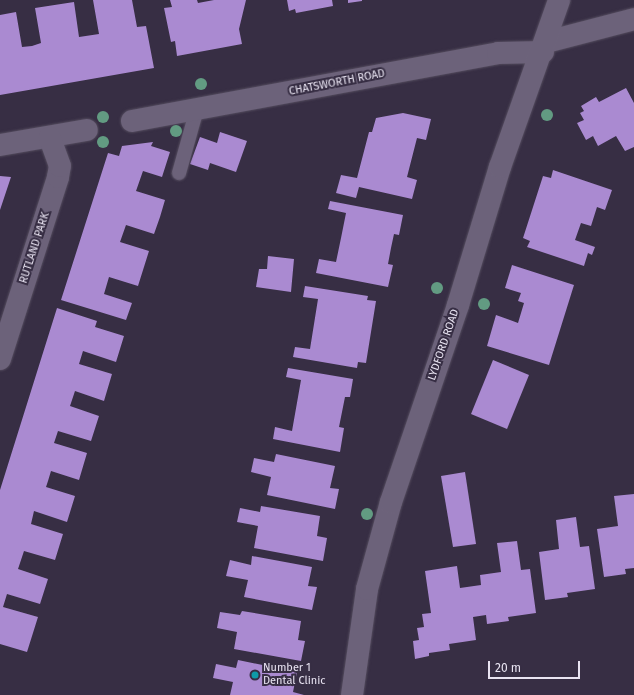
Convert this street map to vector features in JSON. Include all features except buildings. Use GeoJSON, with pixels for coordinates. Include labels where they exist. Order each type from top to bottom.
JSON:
{"type":"FeatureCollection","features":[{"type":"Feature","properties":{"kind":"street","name":"LYDFORD ROAD"},"geometry":{"type":"LineString","coordinates":[[352,695],[367,589],[391,502],[458,305],[500,167],[560,0]]}},
{"type":"Feature","properties":{"kind":"street","name":"CHATSWORTH ROAD"},"geometry":{"type":"LineString","coordinates":[[132,121],[498,53],[544,47],[634,19]]}},
{"type":"Feature","properties":{"kind":"street"},"geometry":{"type":"LineString","coordinates":[[0,145],[50,138],[87,130]]}},
{"type":"Feature","properties":{"kind":"street","name":"RUTLAND PARK"},"geometry":{"type":"LineString","coordinates":[[0,359],[58,177],[60,166],[50,138]]}},
{"type":"Feature","properties":{"kind":"lane"},"geometry":{"type":"LineString","coordinates":[[179,173],[197,109]]}},
{"type":"Feature","properties":{"kind":"place","name":"Number 1 Dental Clinic"},"geometry":{"type":"Point","coordinates":[255,675]}}]}
